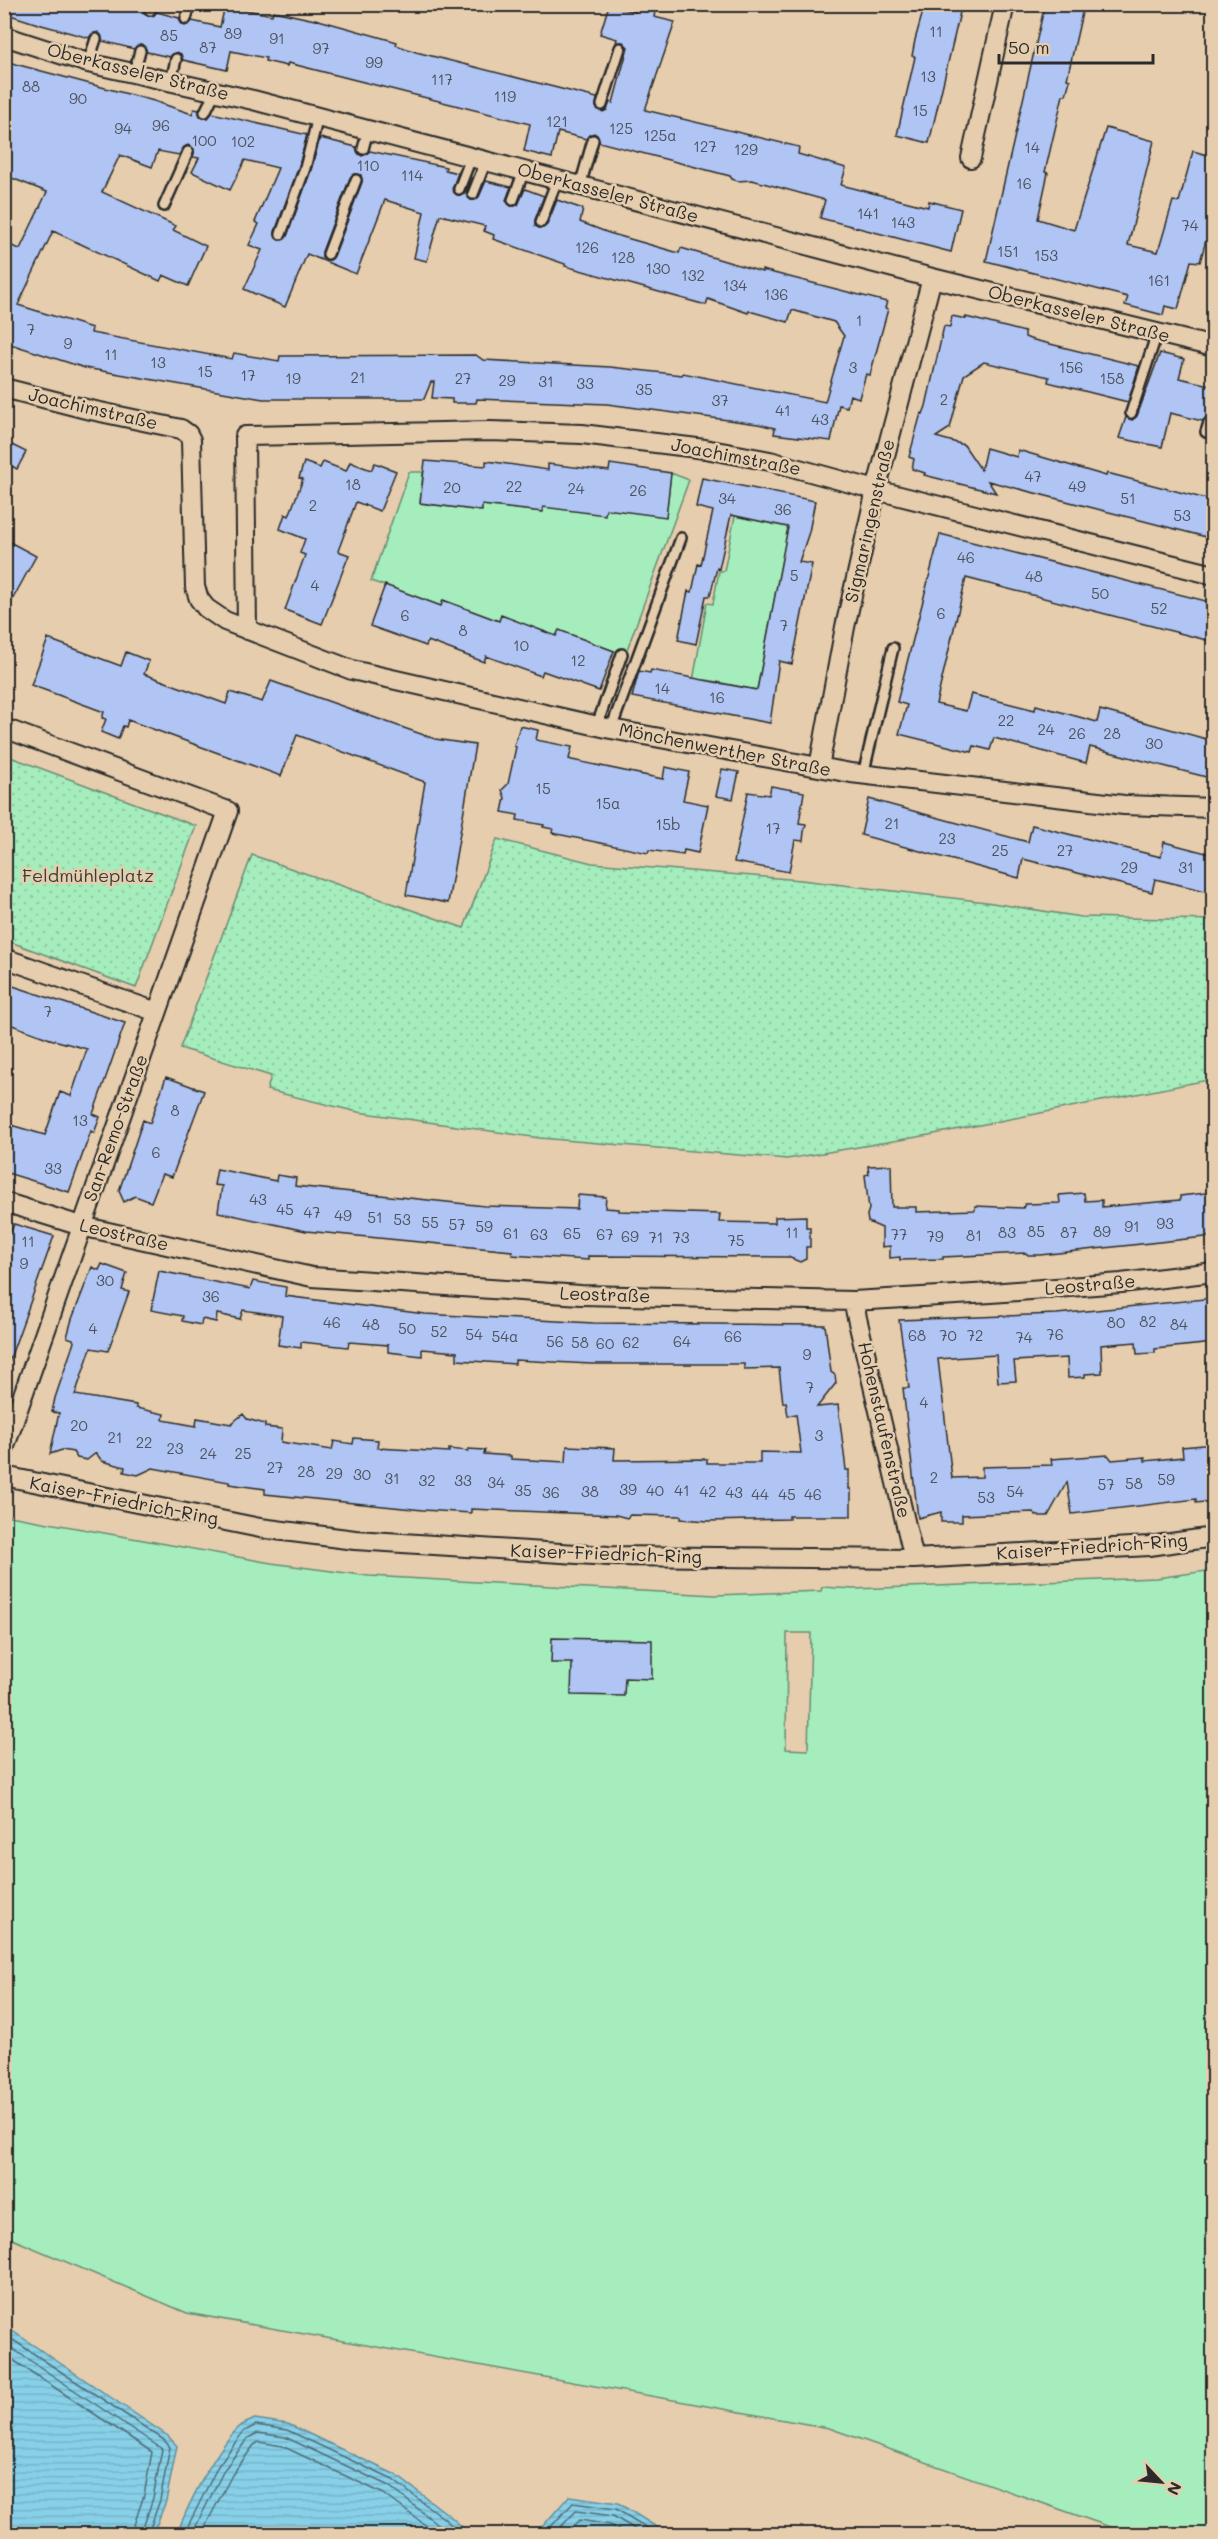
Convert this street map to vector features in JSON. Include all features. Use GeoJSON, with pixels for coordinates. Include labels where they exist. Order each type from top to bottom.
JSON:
{"type":"FeatureCollection","features":[{"type":"Feature","properties":{"kind":"street"},"geometry":{"type":"LineString","coordinates":[[971,158],[1005,4]]}},
{"type":"Feature","properties":{"kind":"street","name":"Oberkasseler Straße"},"geometry":{"type":"LineString","coordinates":[[4,36],[88,63],[318,117],[932,278],[1214,347]]}},
{"type":"Feature","properties":{"kind":"street","name":"Sigmaringenstraße"},"geometry":{"type":"LineString","coordinates":[[819,767],[845,627],[876,490],[932,278]]}},
{"type":"Feature","properties":{"kind":"street","name":"Joachimstraße"},"geometry":{"type":"LineString","coordinates":[[4,387],[86,409],[181,429]]}},
{"type":"Feature","properties":{"kind":"street","name":"Mönchenwerther Straße"},"geometry":{"type":"LineString","coordinates":[[181,429],[191,440],[197,593],[206,608],[225,621],[352,670],[604,727],[863,775],[1124,805],[1214,808]]}},
{"type":"Feature","properties":{"kind":"street","name":"Joachimstraße"},"geometry":{"type":"LineString","coordinates":[[247,630],[245,436],[490,431],[582,434],[705,449],[770,461],[1214,575]]}},
{"type":"Feature","properties":{"kind":"street"},"geometry":{"type":"LineString","coordinates":[[4,728],[228,811],[157,1012],[4,958]]}},
{"type":"Feature","properties":{"kind":"street","name":"San-Remo-Straße"},"geometry":{"type":"LineString","coordinates":[[4,1449],[157,1012]]}},
{"type":"Feature","properties":{"kind":"street","name":"Leostraße"},"geometry":{"type":"LineString","coordinates":[[4,1202],[81,1226],[312,1277],[581,1294],[853,1301],[1026,1291],[1214,1272]]}},
{"type":"Feature","properties":{"kind":"street","name":"Hohenstaufenstraße"},"geometry":{"type":"LineString","coordinates":[[853,1301],[914,1558]]}},
{"type":"Feature","properties":{"kind":"street","name":"Kaiser-Friedrich-Ring"},"geometry":{"type":"LineString","coordinates":[[4,1476],[260,1528],[355,1540],[609,1556],[914,1558],[1149,1546],[1214,1538]]}},
{"type":"Feature","properties":{"kind":"lane"},"geometry":{"type":"LineString","coordinates":[[186,20],[190,4]]}},
{"type":"Feature","properties":{"kind":"lane"},"geometry":{"type":"LineString","coordinates":[[88,63],[96,39]]}},
{"type":"Feature","properties":{"kind":"lane"},"geometry":{"type":"LineString","coordinates":[[602,105],[620,48]]}},
{"type":"Feature","properties":{"kind":"lane"},"geometry":{"type":"LineString","coordinates":[[134,73],[140,51]]}},
{"type":"Feature","properties":{"kind":"lane"},"geometry":{"type":"LineString","coordinates":[[171,82],[176,59]]}},
{"type":"Feature","properties":{"kind":"lane"},"geometry":{"type":"LineString","coordinates":[[206,112],[215,92]]}},
{"type":"Feature","properties":{"kind":"lane"},"geometry":{"type":"LineString","coordinates":[[281,234],[305,168],[318,117]]}},
{"type":"Feature","properties":{"kind":"lane"},"geometry":{"type":"LineString","coordinates":[[363,149],[368,130]]}},
{"type":"Feature","properties":{"kind":"lane"},"geometry":{"type":"LineString","coordinates":[[580,186],[593,140]]}},
{"type":"Feature","properties":{"kind":"lane"},"geometry":{"type":"LineString","coordinates":[[164,206],[188,152]]}},
{"type":"Feature","properties":{"kind":"lane"},"geometry":{"type":"LineString","coordinates":[[459,189],[479,159]]}},
{"type":"Feature","properties":{"kind":"lane"},"geometry":{"type":"LineString","coordinates":[[473,194],[479,159]]}},
{"type":"Feature","properties":{"kind":"lane"},"geometry":{"type":"LineString","coordinates":[[513,200],[524,171]]}},
{"type":"Feature","properties":{"kind":"lane"},"geometry":{"type":"LineString","coordinates":[[328,254],[356,180]]}},
{"type":"Feature","properties":{"kind":"lane"},"geometry":{"type":"LineString","coordinates":[[542,222],[557,180]]}},
{"type":"Feature","properties":{"kind":"lane"},"geometry":{"type":"LineString","coordinates":[[1131,413],[1157,333]]}},
{"type":"Feature","properties":{"kind":"lane"},"geometry":{"type":"LineString","coordinates":[[604,727],[681,538]]}},
{"type":"Feature","properties":{"kind":"lane"},"geometry":{"type":"LineString","coordinates":[[863,775],[893,648]]}},
{"type":"Feature","properties":{"kind":"lane"},"geometry":{"type":"LineString","coordinates":[[604,727],[622,654]]}},
{"type":"Feature","properties":{"kind":"green space"},"geometry":{"type":"Polygon","coordinates":[[[409,472],[423,472],[420,503],[480,511],[482,505],[542,512],[543,507],[606,509],[666,516],[671,473],[689,480],[625,655],[559,631],[556,636],[501,616],[499,621],[443,600],[441,606],[371,581],[409,472]]]}},
{"type":"Feature","properties":{"kind":"green space"},"geometry":{"type":"Polygon","coordinates":[[[735,516],[791,528],[782,559],[757,690],[707,680],[693,681],[707,603],[713,604],[719,571],[724,571],[735,516]]]}},
{"type":"Feature","properties":{"kind":"green space","name":"Feldmühleplatz"},"geometry":{"type":"Polygon","coordinates":[[[5,755],[196,826],[136,988],[5,940],[5,755]]]}},
{"type":"Feature","properties":{"kind":"green space"},"geometry":{"type":"Polygon","coordinates":[[[497,839],[592,863],[801,880],[986,902],[1081,917],[1213,920],[1213,1079],[929,1135],[787,1159],[540,1138],[358,1112],[267,1090],[271,1076],[180,1048],[252,855],[464,928],[497,839]]]}},
{"type":"Feature","properties":{"kind":"green space"},"geometry":{"type":"Polygon","coordinates":[[[4,1515],[271,1563],[369,1576],[715,1595],[821,1591],[822,1587],[853,1589],[1157,1578],[1213,1570],[1213,2534],[1130,2534],[829,2428],[187,2313],[5,2236],[4,1515]],[[787,1633],[786,1749],[808,1750],[811,1633],[787,1633]]]}},
{"type":"Feature","properties":{"kind":"water"},"geometry":{"type":"Polygon","coordinates":[[[5,2326],[168,2436],[177,2446],[166,2501],[153,2534],[5,2534],[5,2326]]]}},
{"type":"Feature","properties":{"kind":"water"},"geometry":{"type":"Polygon","coordinates":[[[255,2419],[288,2424],[396,2475],[470,2534],[177,2534],[195,2493],[220,2450],[238,2428],[255,2419]]]}},
{"type":"Feature","properties":{"kind":"water"},"geometry":{"type":"Polygon","coordinates":[[[569,2496],[618,2503],[663,2531],[664,2534],[536,2534],[569,2496]]]}},
{"type":"Feature","properties":{"kind":"building"},"geometry":{"type":"Polygon","coordinates":[[[4,4],[130,4],[143,8],[144,13],[148,16],[153,16],[157,12],[179,18],[185,26],[192,21],[220,27],[225,6],[272,15],[273,11],[315,19],[397,42],[396,45],[416,52],[597,98],[596,107],[603,112],[607,110],[610,102],[613,103],[628,47],[623,42],[616,43],[617,39],[600,34],[609,5],[635,12],[636,4],[657,4],[654,17],[675,22],[645,110],[799,147],[798,154],[846,168],[841,185],[928,207],[929,201],[961,209],[951,252],[820,218],[825,200],[752,180],[738,181],[730,176],[599,142],[598,136],[594,133],[586,139],[558,132],[552,158],[524,151],[530,124],[288,63],[287,66],[265,61],[266,58],[231,51],[227,70],[183,60],[181,54],[177,52],[170,57],[147,52],[141,44],[134,49],[102,41],[98,32],[89,38],[4,13],[4,4]]]}},
{"type":"Feature","properties":{"kind":"building"},"geometry":{"type":"Polygon","coordinates":[[[925,4],[962,4],[929,143],[897,135],[915,57],[912,56],[915,40],[925,4]]]}},
{"type":"Feature","properties":{"kind":"building"},"geometry":{"type":"Polygon","coordinates":[[[1045,4],[1084,4],[1067,79],[1070,80],[1066,95],[1063,95],[1045,172],[1048,173],[1038,219],[1074,230],[1106,128],[1154,141],[1128,245],[1158,252],[1173,201],[1179,202],[1193,151],[1214,157],[1214,241],[1206,240],[1200,262],[1191,261],[1178,309],[1165,306],[1163,315],[1125,305],[1128,297],[986,261],[1045,4]]]}},
{"type":"Feature","properties":{"kind":"building"},"geometry":{"type":"Polygon","coordinates":[[[4,61],[154,101],[192,114],[194,109],[199,110],[203,118],[208,118],[212,113],[307,135],[299,166],[275,232],[279,240],[287,236],[320,138],[356,147],[362,156],[370,151],[446,167],[445,170],[458,173],[452,189],[457,195],[464,194],[472,177],[466,194],[471,200],[479,197],[486,181],[511,187],[506,200],[511,206],[518,205],[525,189],[544,196],[535,220],[535,226],[539,228],[547,225],[557,200],[583,209],[580,222],[609,233],[679,253],[681,248],[762,272],[762,270],[887,302],[885,308],[888,309],[870,375],[866,374],[859,398],[850,395],[847,407],[839,405],[831,441],[774,434],[775,428],[758,424],[607,404],[477,399],[476,403],[452,403],[452,399],[432,398],[434,382],[431,382],[424,399],[263,399],[85,368],[4,342],[4,243],[20,249],[47,192],[4,175],[4,61]],[[188,145],[179,155],[158,151],[152,167],[120,155],[102,192],[176,226],[173,230],[206,246],[188,286],[163,275],[160,281],[53,231],[18,305],[92,328],[91,333],[232,359],[234,353],[279,361],[280,356],[476,355],[483,360],[610,367],[682,375],[683,373],[825,402],[844,336],[834,322],[792,310],[788,322],[749,311],[748,313],[708,299],[706,305],[565,266],[565,264],[493,239],[494,235],[484,231],[485,226],[440,215],[427,261],[414,258],[424,212],[385,200],[356,274],[307,254],[285,307],[244,289],[262,250],[249,245],[259,224],[255,222],[278,168],[245,160],[230,190],[192,172],[199,158],[193,157],[194,149],[188,145]],[[354,174],[350,178],[322,252],[322,258],[326,260],[334,256],[362,182],[361,175],[354,174]]]}},
{"type":"Feature","properties":{"kind":"building"},"geometry":{"type":"Polygon","coordinates":[[[952,316],[966,319],[966,317],[1025,332],[1025,337],[1030,339],[1139,366],[1128,402],[1048,382],[1049,377],[984,362],[964,375],[950,428],[936,437],[964,445],[981,470],[986,448],[1017,457],[1018,450],[1106,476],[1107,473],[1214,501],[1214,539],[988,481],[996,493],[924,475],[925,473],[912,469],[914,459],[909,457],[921,413],[923,414],[926,406],[944,326],[950,327],[952,316]]]}},
{"type":"Feature","properties":{"kind":"building"},"geometry":{"type":"Polygon","coordinates":[[[1160,353],[1184,359],[1179,378],[1214,386],[1214,418],[1207,417],[1202,421],[1170,413],[1162,447],[1119,438],[1126,417],[1132,420],[1137,416],[1160,353]]]}},
{"type":"Feature","properties":{"kind":"building"},"geometry":{"type":"Polygon","coordinates":[[[4,441],[26,452],[17,469],[4,462],[4,441]]]}},
{"type":"Feature","properties":{"kind":"building"},"geometry":{"type":"Polygon","coordinates":[[[425,461],[486,466],[486,461],[548,470],[548,464],[609,471],[610,464],[671,473],[666,517],[606,509],[605,515],[543,507],[543,512],[482,505],[482,511],[420,503],[425,461]]]}},
{"type":"Feature","properties":{"kind":"building"},"geometry":{"type":"Polygon","coordinates":[[[304,462],[320,468],[323,462],[346,471],[350,462],[371,470],[375,463],[396,471],[380,511],[356,502],[338,551],[349,555],[322,624],[285,610],[305,555],[300,553],[305,539],[280,529],[285,514],[289,516],[303,479],[299,478],[304,462]]]}},
{"type":"Feature","properties":{"kind":"building"},"geometry":{"type":"Polygon","coordinates":[[[702,478],[815,501],[809,532],[799,562],[812,564],[792,664],[779,661],[770,723],[632,697],[639,671],[650,673],[651,670],[757,690],[788,527],[731,515],[719,569],[717,568],[710,596],[706,596],[696,644],[678,640],[688,591],[692,592],[698,564],[701,565],[713,511],[696,507],[702,478]]]}},
{"type":"Feature","properties":{"kind":"building"},"geometry":{"type":"Polygon","coordinates":[[[940,534],[1214,603],[1214,642],[966,578],[936,704],[966,711],[971,694],[1035,710],[1036,705],[1097,722],[1100,710],[1214,741],[1214,779],[1090,747],[1086,763],[994,738],[990,750],[974,746],[972,752],[899,734],[907,705],[897,702],[940,534]]]}},
{"type":"Feature","properties":{"kind":"building"},"geometry":{"type":"Polygon","coordinates":[[[4,539],[36,556],[4,615],[4,539]]]}},
{"type":"Feature","properties":{"kind":"building"},"geometry":{"type":"Polygon","coordinates":[[[385,585],[441,606],[443,600],[499,621],[501,615],[556,636],[559,630],[614,651],[599,691],[543,671],[541,676],[486,656],[484,662],[428,641],[426,646],[370,626],[385,585]]]}},
{"type":"Feature","properties":{"kind":"building"},"geometry":{"type":"Polygon","coordinates":[[[48,639],[121,666],[126,652],[149,661],[144,674],[226,704],[230,692],[262,702],[271,681],[435,739],[475,745],[448,903],[406,895],[425,782],[297,735],[281,776],[128,720],[118,739],[101,732],[106,719],[102,718],[104,712],[31,685],[48,639]]]}},
{"type":"Feature","properties":{"kind":"building"},"geometry":{"type":"Polygon","coordinates":[[[520,726],[538,730],[536,740],[572,747],[569,759],[572,760],[663,779],[665,767],[689,772],[683,800],[708,805],[698,853],[684,850],[683,855],[649,850],[648,853],[552,833],[553,829],[543,827],[544,825],[517,820],[518,815],[502,812],[505,798],[502,790],[508,784],[516,747],[514,746],[520,726]]]}},
{"type":"Feature","properties":{"kind":"building"},"geometry":{"type":"Polygon","coordinates":[[[722,769],[739,772],[733,799],[716,796],[722,769]]]}},
{"type":"Feature","properties":{"kind":"building"},"geometry":{"type":"Polygon","coordinates":[[[771,786],[804,792],[799,823],[806,824],[803,841],[795,840],[789,872],[734,862],[748,792],[769,795],[771,786]]]}},
{"type":"Feature","properties":{"kind":"building"},"geometry":{"type":"Polygon","coordinates":[[[869,799],[1028,842],[1032,825],[1161,857],[1164,842],[1214,855],[1214,893],[1155,879],[1152,892],[1023,859],[1019,878],[861,835],[869,799]]]}},
{"type":"Feature","properties":{"kind":"building"},"geometry":{"type":"Polygon","coordinates":[[[4,983],[125,1023],[93,1114],[100,1117],[94,1133],[91,1131],[69,1192],[4,1172],[4,1123],[45,1135],[60,1092],[71,1096],[87,1049],[50,1039],[4,1022],[4,983]]]}},
{"type":"Feature","properties":{"kind":"building"},"geometry":{"type":"Polygon","coordinates":[[[166,1077],[204,1091],[172,1177],[162,1174],[151,1202],[135,1196],[124,1202],[119,1191],[143,1120],[150,1123],[166,1077]]]}},
{"type":"Feature","properties":{"kind":"building"},"geometry":{"type":"Polygon","coordinates":[[[891,1165],[892,1207],[916,1207],[916,1212],[975,1210],[975,1206],[1023,1208],[1025,1204],[1060,1203],[1059,1195],[1084,1193],[1085,1201],[1102,1200],[1102,1207],[1180,1200],[1180,1196],[1214,1192],[1214,1236],[1040,1255],[1026,1253],[943,1257],[943,1259],[900,1260],[900,1257],[890,1258],[890,1246],[882,1247],[882,1228],[868,1222],[869,1209],[865,1175],[869,1174],[868,1166],[891,1165]]]}},
{"type":"Feature","properties":{"kind":"building"},"geometry":{"type":"Polygon","coordinates":[[[217,1169],[276,1181],[277,1175],[296,1178],[295,1186],[485,1206],[577,1209],[578,1195],[606,1197],[605,1208],[619,1209],[619,1211],[720,1214],[719,1222],[775,1223],[775,1217],[806,1216],[806,1227],[810,1227],[810,1247],[806,1247],[806,1259],[800,1262],[788,1257],[588,1256],[588,1260],[512,1255],[512,1251],[306,1231],[218,1212],[222,1186],[214,1185],[217,1169]]]}},
{"type":"Feature","properties":{"kind":"building"},"geometry":{"type":"Polygon","coordinates":[[[14,1224],[54,1236],[7,1367],[4,1367],[4,1232],[10,1234],[14,1224]]]}},
{"type":"Feature","properties":{"kind":"building"},"geometry":{"type":"Polygon","coordinates":[[[102,1264],[127,1273],[122,1290],[129,1292],[108,1351],[91,1348],[75,1395],[136,1405],[136,1408],[164,1414],[163,1420],[196,1426],[197,1418],[231,1424],[243,1414],[247,1419],[265,1424],[265,1427],[282,1429],[281,1442],[332,1450],[334,1441],[353,1444],[354,1438],[378,1440],[377,1448],[449,1452],[449,1449],[485,1450],[484,1454],[511,1456],[511,1459],[566,1462],[567,1446],[615,1448],[614,1460],[707,1459],[707,1463],[760,1463],[760,1452],[801,1453],[796,1414],[788,1416],[786,1402],[783,1403],[779,1368],[744,1369],[744,1364],[591,1364],[515,1360],[515,1364],[457,1360],[457,1352],[422,1349],[422,1356],[388,1352],[388,1345],[349,1342],[348,1347],[301,1342],[301,1348],[278,1345],[282,1316],[243,1310],[240,1319],[217,1314],[216,1322],[202,1319],[201,1325],[182,1321],[183,1316],[151,1310],[159,1271],[250,1289],[253,1281],[286,1287],[285,1296],[425,1314],[593,1323],[825,1325],[831,1372],[835,1375],[836,1383],[817,1407],[838,1405],[846,1470],[849,1470],[851,1516],[789,1516],[789,1519],[709,1521],[681,1519],[681,1516],[630,1515],[627,1518],[616,1515],[471,1509],[471,1513],[423,1510],[265,1494],[265,1489],[153,1468],[138,1475],[124,1472],[125,1467],[102,1461],[96,1453],[87,1460],[77,1458],[73,1452],[62,1450],[50,1454],[59,1413],[52,1412],[55,1398],[74,1342],[73,1339],[67,1337],[92,1267],[99,1270],[102,1264]]]}},
{"type":"Feature","properties":{"kind":"building"},"geometry":{"type":"Polygon","coordinates":[[[1214,1298],[1214,1343],[1155,1349],[1155,1353],[1137,1354],[1136,1342],[1101,1345],[1102,1373],[1085,1374],[1085,1377],[1068,1378],[1067,1358],[1014,1361],[1016,1381],[998,1382],[996,1355],[938,1359],[952,1478],[982,1477],[982,1467],[1052,1465],[1051,1459],[1108,1455],[1112,1460],[1145,1457],[1145,1461],[1183,1457],[1182,1447],[1214,1444],[1214,1501],[1196,1503],[1196,1499],[1072,1514],[1067,1482],[1048,1516],[1037,1516],[1033,1512],[962,1515],[962,1522],[941,1522],[941,1512],[918,1518],[903,1388],[909,1388],[899,1320],[1057,1314],[1214,1298]]]}},
{"type":"Feature","properties":{"kind":"building"},"geometry":{"type":"Polygon","coordinates":[[[552,1638],[652,1640],[652,1679],[625,1678],[624,1696],[571,1695],[572,1663],[551,1663],[552,1638]]]}}]}
